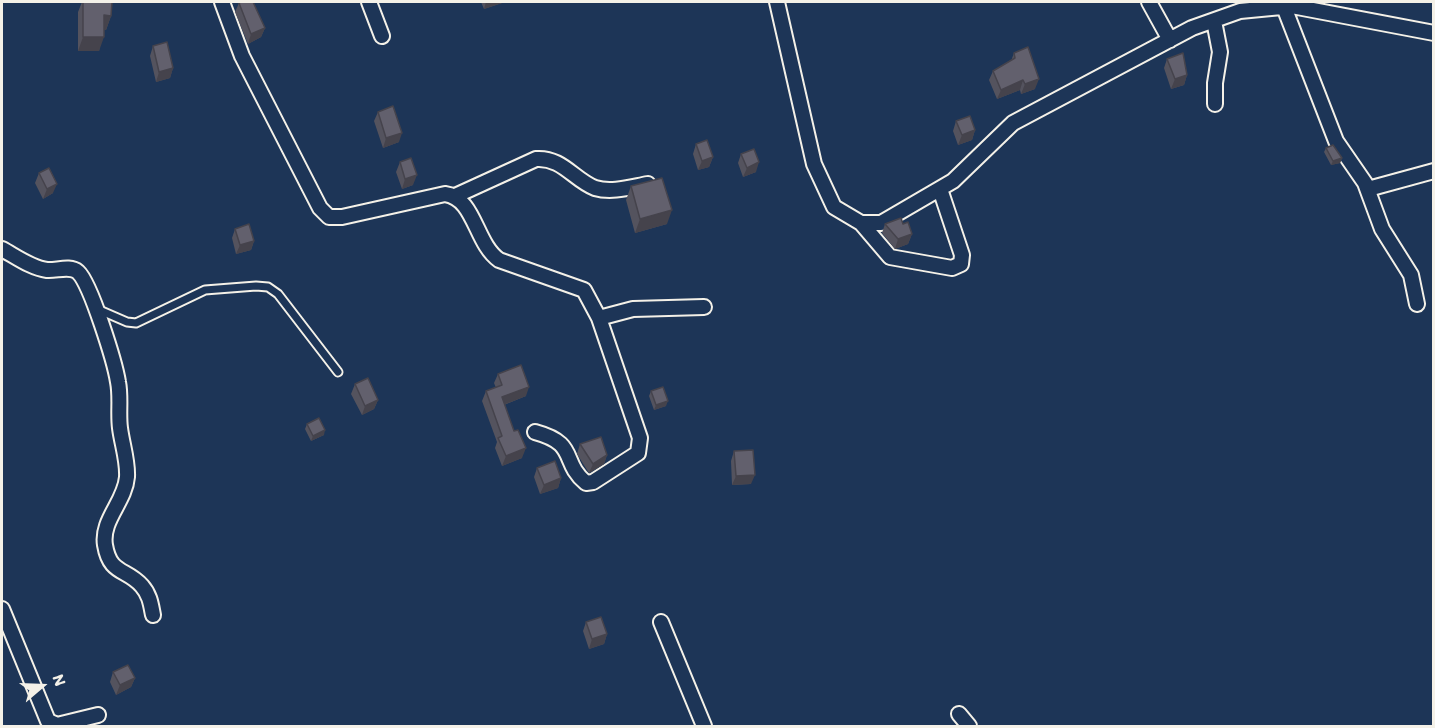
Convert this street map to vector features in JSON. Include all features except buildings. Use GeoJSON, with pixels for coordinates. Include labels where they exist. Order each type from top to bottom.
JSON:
{"type":"FeatureCollection","features":[{"type":"Feature","properties":{"kind":"street"},"geometry":{"type":"LineString","coordinates":[[222,2],[242,56],[320,208],[329,217],[342,218],[445,194],[455,196],[463,202],[490,254],[499,260],[584,290],[599,318],[640,438],[638,453],[593,482],[586,483],[562,443],[550,436],[535,432]]}},
{"type":"Feature","properties":{"kind":"street"},"geometry":{"type":"LineString","coordinates":[[369,2],[381,36]]}},
{"type":"Feature","properties":{"kind":"street"},"geometry":{"type":"LineString","coordinates":[[777,2],[814,164],[834,207],[861,223],[890,257],[952,268],[961,264],[962,255],[940,189]]}},
{"type":"Feature","properties":{"kind":"street"},"geometry":{"type":"LineString","coordinates":[[1149,2],[1170,40]]}},
{"type":"Feature","properties":{"kind":"street"},"geometry":{"type":"LineString","coordinates":[[861,223],[881,223],[940,189],[973,165],[1013,123],[1170,40],[1240,11],[1289,5],[1434,33]]}},
{"type":"Feature","properties":{"kind":"street"},"geometry":{"type":"LineString","coordinates":[[1289,5],[1336,141],[1368,189],[1382,230],[1411,275],[1417,304]]}},
{"type":"Feature","properties":{"kind":"street"},"geometry":{"type":"LineString","coordinates":[[1214,21],[1220,52],[1215,83],[1215,104]]}},
{"type":"Feature","properties":{"kind":"street"},"geometry":{"type":"LineString","coordinates":[[455,196],[536,159],[546,158],[557,162],[594,187],[607,190],[656,183]]}},
{"type":"Feature","properties":{"kind":"street"},"geometry":{"type":"LineString","coordinates":[[1368,189],[1434,171]]}},
{"type":"Feature","properties":{"kind":"street"},"geometry":{"type":"LineString","coordinates":[[2,249],[37,267],[73,269],[80,273],[110,351],[119,384],[119,426],[127,475],[125,491],[105,528],[104,542],[109,562],[120,573],[141,585],[149,597],[153,615]]}},
{"type":"Feature","properties":{"kind":"street"},"geometry":{"type":"LineString","coordinates":[[599,318],[633,309],[704,307]]}},
{"type":"Feature","properties":{"kind":"street"},"geometry":{"type":"LineString","coordinates":[[2,609],[48,721],[57,725],[98,715]]}},
{"type":"Feature","properties":{"kind":"street"},"geometry":{"type":"LineString","coordinates":[[661,622],[704,726]]}},
{"type":"Feature","properties":{"kind":"street"},"geometry":{"type":"LineString","coordinates":[[959,714],[969,726]]}},
{"type":"Feature","properties":{"kind":"lane"},"geometry":{"type":"LineString","coordinates":[[94,308],[127,322],[136,323],[205,290],[268,287],[278,294],[338,372]]}}]}
